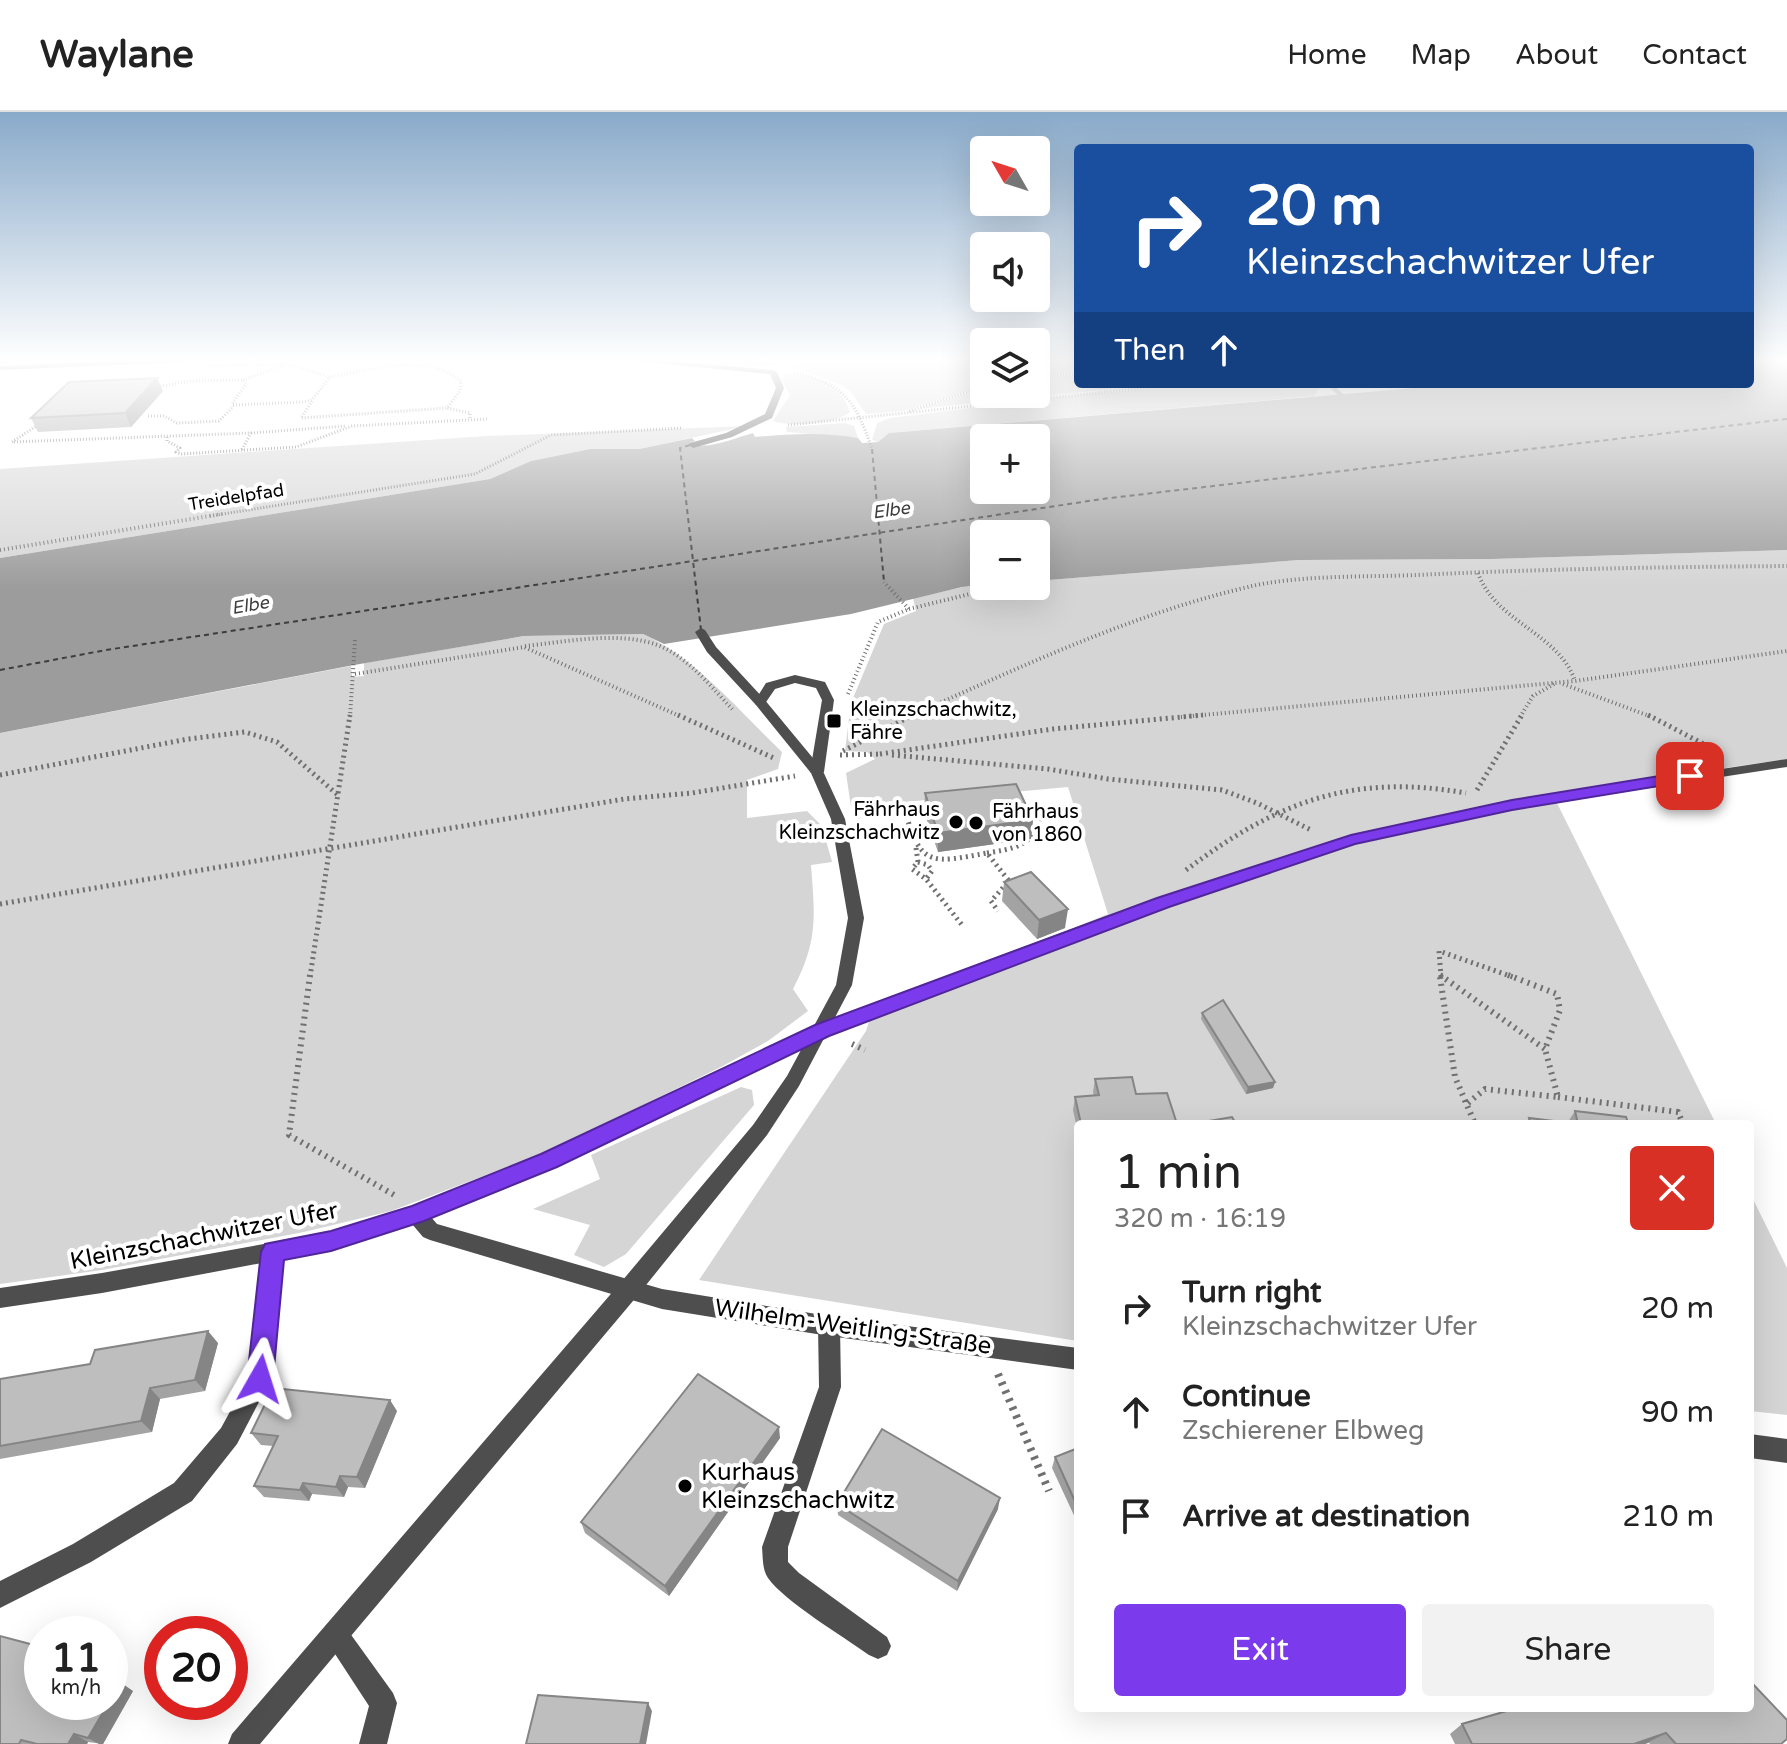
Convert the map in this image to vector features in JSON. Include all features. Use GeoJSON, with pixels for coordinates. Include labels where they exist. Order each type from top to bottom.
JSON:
{"type":"FeatureCollection","features":[{"type":"Feature","properties":{"kind":"street"},"geometry":{"type":"LineString","coordinates":[[693,445],[720,436]]}},
{"type":"Feature","properties":{"kind":"street"},"geometry":{"type":"LineString","coordinates":[[242,1744],[630,1288],[760,1130],[822,1030],[844,985],[856,918],[838,819],[812,773],[760,702],[711,649],[701,632]]}},
{"type":"Feature","properties":{"kind":"street"},"geometry":{"type":"LineString","coordinates":[[760,702],[770,686],[795,679],[821,685],[828,700],[812,773]]}},
{"type":"Feature","properties":{"kind":"street","name":"Kleinzschachwitzer Ufer"},"geometry":{"type":"LineString","coordinates":[[0,1298],[102,1283],[331,1241],[416,1214],[549,1161],[822,1030],[1110,921],[1351,840],[1512,805],[1787,763]]}},
{"type":"Feature","properties":{"kind":"street"},"geometry":{"type":"LineString","coordinates":[[416,1214],[430,1231],[630,1288]]}},
{"type":"Feature","properties":{"kind":"street"},"geometry":{"type":"LineString","coordinates":[[0,1595],[82,1553],[183,1492],[229,1436],[260,1379],[273,1252]]}},
{"type":"Feature","properties":{"kind":"street","name":"Wilhelm-Weitling-Straße"},"geometry":{"type":"LineString","coordinates":[[630,1288],[662,1299],[829,1326],[1074,1358]]}},
{"type":"Feature","properties":{"kind":"street"},"geometry":{"type":"LineString","coordinates":[[829,1326],[830,1387],[775,1547],[776,1568],[790,1582],[878,1646]]}},
{"type":"Feature","properties":{"kind":"street"},"geometry":{"type":"LineString","coordinates":[[1754,1447],[1787,1451]]}},
{"type":"Feature","properties":{"kind":"street"},"geometry":{"type":"LineString","coordinates":[[335,1634],[383,1703],[373,1744]]}},
{"type":"Feature","properties":{"kind":"path"},"geometry":{"type":"LineString","coordinates":[[20,436],[12,442],[175,436]]}},
{"type":"Feature","properties":{"kind":"path"},"geometry":{"type":"LineString","coordinates":[[241,451],[249,436]]}},
{"type":"Feature","properties":{"kind":"path"},"geometry":{"type":"LineString","coordinates":[[167,437],[167,441],[180,448],[176,452],[181,454],[296,447],[325,436]]}},
{"type":"Feature","properties":{"kind":"path","name":"Treidelpfad"},"geometry":{"type":"LineString","coordinates":[[0,550],[475,474],[549,436]]}},
{"type":"Feature","properties":{"kind":"path"},"geometry":{"type":"LineString","coordinates":[[867,436],[872,449]]}},
{"type":"Feature","properties":{"kind":"path"},"geometry":{"type":"LineString","coordinates":[[835,755],[893,724],[1077,642],[1196,601],[1251,586],[1595,567],[1787,566]]}},
{"type":"Feature","properties":{"kind":"path"},"geometry":{"type":"LineString","coordinates":[[1478,573],[1490,596],[1569,665],[1575,681]]}},
{"type":"Feature","properties":{"kind":"path"},"geometry":{"type":"LineString","coordinates":[[884,582],[907,607]]}},
{"type":"Feature","properties":{"kind":"path"},"geometry":{"type":"LineString","coordinates":[[897,607],[970,595]]}},
{"type":"Feature","properties":{"kind":"path"},"geometry":{"type":"LineString","coordinates":[[847,697],[878,622],[907,607]]}},
{"type":"Feature","properties":{"kind":"path"},"geometry":{"type":"LineString","coordinates":[[355,640],[355,674],[339,796],[328,850],[289,1135],[394,1193],[416,1214]]}},
{"type":"Feature","properties":{"kind":"path"},"geometry":{"type":"LineString","coordinates":[[355,674],[524,647],[619,642],[665,648],[738,714]]}},
{"type":"Feature","properties":{"kind":"path"},"geometry":{"type":"LineString","coordinates":[[524,647],[782,761]]}},
{"type":"Feature","properties":{"kind":"path"},"geometry":{"type":"LineString","coordinates":[[880,754],[1053,729],[1575,681],[1787,651]]}},
{"type":"Feature","properties":{"kind":"path"},"geometry":{"type":"LineString","coordinates":[[1474,795],[1533,696],[1556,683],[1581,688],[1644,713],[1750,768]]}},
{"type":"Feature","properties":{"kind":"path"},"geometry":{"type":"LineString","coordinates":[[0,775],[188,739],[245,732],[277,742],[339,796]]}},
{"type":"Feature","properties":{"kind":"path"},"geometry":{"type":"LineString","coordinates":[[835,755],[838,741]]}},
{"type":"Feature","properties":{"kind":"path"},"geometry":{"type":"LineString","coordinates":[[835,755],[880,754],[1048,769],[1108,779],[1222,790],[1274,811],[1299,826],[1351,840]]}},
{"type":"Feature","properties":{"kind":"path"},"geometry":{"type":"LineString","coordinates":[[0,904],[624,799],[692,793],[812,773]]}},
{"type":"Feature","properties":{"kind":"path"},"geometry":{"type":"LineString","coordinates":[[1184,872],[1220,843],[1274,811],[1363,786],[1441,787],[1512,805]]}},
{"type":"Feature","properties":{"kind":"path"},"geometry":{"type":"LineString","coordinates":[[838,819],[935,806]]}},
{"type":"Feature","properties":{"kind":"path"},"geometry":{"type":"LineString","coordinates":[[905,810],[918,862],[912,869],[926,879],[962,925]]}},
{"type":"Feature","properties":{"kind":"path"},"geometry":{"type":"LineString","coordinates":[[916,847],[929,856],[942,859],[1017,848],[1032,840],[1040,818]]}},
{"type":"Feature","properties":{"kind":"path"},"geometry":{"type":"LineString","coordinates":[[987,853],[1009,881],[991,901],[998,911]]}},
{"type":"Feature","properties":{"kind":"path"},"geometry":{"type":"LineString","coordinates":[[918,862],[928,865],[932,871],[926,879]]}},
{"type":"Feature","properties":{"kind":"path"},"geometry":{"type":"LineString","coordinates":[[1474,1120],[1455,1077],[1449,1050],[1439,951],[1557,994],[1560,1010],[1545,1049],[1558,1097]]}},
{"type":"Feature","properties":{"kind":"path"},"geometry":{"type":"LineString","coordinates":[[1440,976],[1545,1049]]}},
{"type":"Feature","properties":{"kind":"path"},"geometry":{"type":"LineString","coordinates":[[856,1046],[865,1050]]}},
{"type":"Feature","properties":{"kind":"path"},"geometry":{"type":"LineString","coordinates":[[1468,1103],[1485,1089],[1678,1112],[1681,1120]]}},
{"type":"Feature","properties":{"kind":"path"},"geometry":{"type":"LineString","coordinates":[[987,1347],[1049,1491]]}},
{"type":"Feature","properties":{"kind":"shaded area"},"geometry":{"type":"Polygon","coordinates":[[[484,436],[699,436],[639,449],[590,449],[531,461],[490,479],[0,558],[0,469],[484,436]]]}},
{"type":"Feature","properties":{"kind":"shaded area"},"geometry":{"type":"Polygon","coordinates":[[[873,436],[885,436],[878,442],[872,440],[873,436]]]}},
{"type":"Feature","properties":{"kind":"shaded area"},"geometry":{"type":"Polygon","coordinates":[[[1787,550],[1787,759],[1547,794],[1557,803],[1714,1120],[1074,1120],[1074,1340],[699,1280],[866,1031],[873,1009],[1108,914],[1068,787],[851,807],[846,773],[875,759],[867,752],[845,751],[851,703],[884,624],[916,611],[913,598],[963,587],[970,587],[970,600],[1050,600],[1050,580],[1299,560],[1492,559],[1787,550]]]}},
{"type":"Feature","properties":{"kind":"shaded area"},"geometry":{"type":"Polygon","coordinates":[[[643,634],[682,657],[700,672],[782,752],[778,769],[747,780],[747,818],[807,811],[822,826],[832,862],[811,865],[811,943],[793,989],[808,1011],[768,1041],[721,1067],[544,1153],[391,1211],[304,1232],[102,1270],[0,1284],[0,733],[351,666],[352,677],[364,676],[364,663],[525,636],[643,634]]]}},
{"type":"Feature","properties":{"kind":"shaded area"},"geometry":{"type":"Polygon","coordinates":[[[741,1087],[752,1090],[754,1105],[626,1254],[604,1267],[574,1255],[590,1225],[533,1209],[600,1179],[591,1155],[741,1087]]]}},
{"type":"Feature","properties":{"kind":"shaded area"},"geometry":{"type":"Polygon","coordinates":[[[1754,1201],[1787,1268],[1787,1415],[1754,1411],[1754,1201]]]}},
{"type":"Feature","properties":{"kind":"water","name":"Elbe"},"geometry":{"type":"Polygon","coordinates":[[[743,436],[846,436],[858,438],[862,443],[878,442],[885,436],[970,436],[970,504],[1050,504],[1050,436],[1787,436],[1787,550],[1492,559],[1299,560],[1050,580],[1050,520],[970,520],[970,586],[851,614],[664,644],[643,634],[524,636],[354,665],[0,733],[0,558],[490,479],[531,461],[590,449],[639,449],[692,438],[695,441],[690,443],[704,446],[743,436]]]}},
{"type":"Feature","properties":{"kind":"building"},"geometry":{"type":"Polygon","coordinates":[[[1016,784],[1033,820],[938,833],[925,793],[1016,784]]]}},
{"type":"Feature","properties":{"kind":"building"},"geometry":{"type":"Polygon","coordinates":[[[1031,872],[1068,909],[1039,920],[1004,882],[1031,872]]]}},
{"type":"Feature","properties":{"kind":"building"},"geometry":{"type":"Polygon","coordinates":[[[1223,1000],[1275,1082],[1248,1087],[1202,1013],[1223,1000]]]}},
{"type":"Feature","properties":{"kind":"building"},"geometry":{"type":"Polygon","coordinates":[[[1132,1077],[1136,1094],[1167,1093],[1176,1120],[1080,1120],[1075,1097],[1099,1095],[1095,1079],[1132,1077]]]}},
{"type":"Feature","properties":{"kind":"building"},"geometry":{"type":"Polygon","coordinates":[[[1575,1111],[1626,1117],[1627,1120],[1577,1120],[1575,1111]]]}},
{"type":"Feature","properties":{"kind":"building"},"geometry":{"type":"Polygon","coordinates":[[[208,1331],[195,1380],[150,1388],[141,1421],[0,1446],[0,1379],[90,1364],[95,1350],[208,1331]]]}},
{"type":"Feature","properties":{"kind":"building","name":"Kurhaus Kleinzschachwitz"},"geometry":{"type":"Polygon","coordinates":[[[698,1374],[779,1427],[665,1586],[581,1522],[698,1374]]]}},
{"type":"Feature","properties":{"kind":"building"},"geometry":{"type":"Polygon","coordinates":[[[273,1388],[390,1400],[357,1477],[340,1476],[336,1487],[303,1483],[300,1490],[254,1486],[278,1436],[251,1433],[273,1388]]]}},
{"type":"Feature","properties":{"kind":"building"},"geometry":{"type":"Polygon","coordinates":[[[882,1429],[1000,1498],[958,1581],[837,1504],[882,1429]]]}},
{"type":"Feature","properties":{"kind":"building"},"geometry":{"type":"Polygon","coordinates":[[[1074,1450],[1074,1499],[1055,1457],[1074,1450]]]}},
{"type":"Feature","properties":{"kind":"building"},"geometry":{"type":"Polygon","coordinates":[[[0,1636],[24,1642],[24,1720],[98,1720],[88,1738],[74,1734],[68,1744],[37,1744],[21,1740],[19,1744],[0,1744],[0,1636]]]}},
{"type":"Feature","properties":{"kind":"building"},"geometry":{"type":"Polygon","coordinates":[[[1754,1685],[1787,1720],[1787,1739],[1781,1744],[1676,1744],[1666,1733],[1634,1744],[1472,1744],[1462,1724],[1503,1712],[1754,1712],[1754,1685]]]}},
{"type":"Feature","properties":{"kind":"building"},"geometry":{"type":"Polygon","coordinates":[[[538,1695],[648,1703],[640,1744],[526,1744],[538,1695]]]}},
{"type":"Feature","properties":{"kind":"ferry route"},"geometry":{"type":"LineString","coordinates":[[880,533],[1102,499],[1640,436]]}},
{"type":"Feature","properties":{"kind":"ferry route"},"geometry":{"type":"LineString","coordinates":[[690,445],[680,448],[693,561]]}},
{"type":"Feature","properties":{"kind":"ferry route"},"geometry":{"type":"LineString","coordinates":[[872,449],[880,533]]}},
{"type":"Feature","properties":{"kind":"ferry route"},"geometry":{"type":"LineString","coordinates":[[693,561],[880,533]]}},
{"type":"Feature","properties":{"kind":"ferry route"},"geometry":{"type":"LineString","coordinates":[[880,533],[884,582]]}},
{"type":"Feature","properties":{"kind":"ferry route"},"geometry":{"type":"LineString","coordinates":[[0,670],[106,650],[693,561]]}},
{"type":"Feature","properties":{"kind":"ferry route"},"geometry":{"type":"LineString","coordinates":[[693,561],[701,630]]}},
{"type":"Feature","properties":{"kind":"place","name":"Kleinzschachwitz, Fähre"},"geometry":{"type":"Point","coordinates":[834,721]}},
{"type":"Feature","properties":{"kind":"place","name":"Fährhaus Kleinzschachwitz"},"geometry":{"type":"Point","coordinates":[956,822]}},
{"type":"Feature","properties":{"kind":"place","name":"Fährhaus von 1860"},"geometry":{"type":"Point","coordinates":[976,823]}},
{"type":"Feature","properties":{"kind":"place","name":"Kurhaus Kleinzschachwitz"},"geometry":{"type":"Point","coordinates":[685,1486]}},
{"type":"Feature","properties":{"kind":"route"},"geometry":{"type":"LineString","coordinates":[[260,1379],[273,1252],[331,1241],[416,1214],[549,1161],[822,1030],[1163,902],[1351,840],[1512,805],[1690,776]]}}]}
